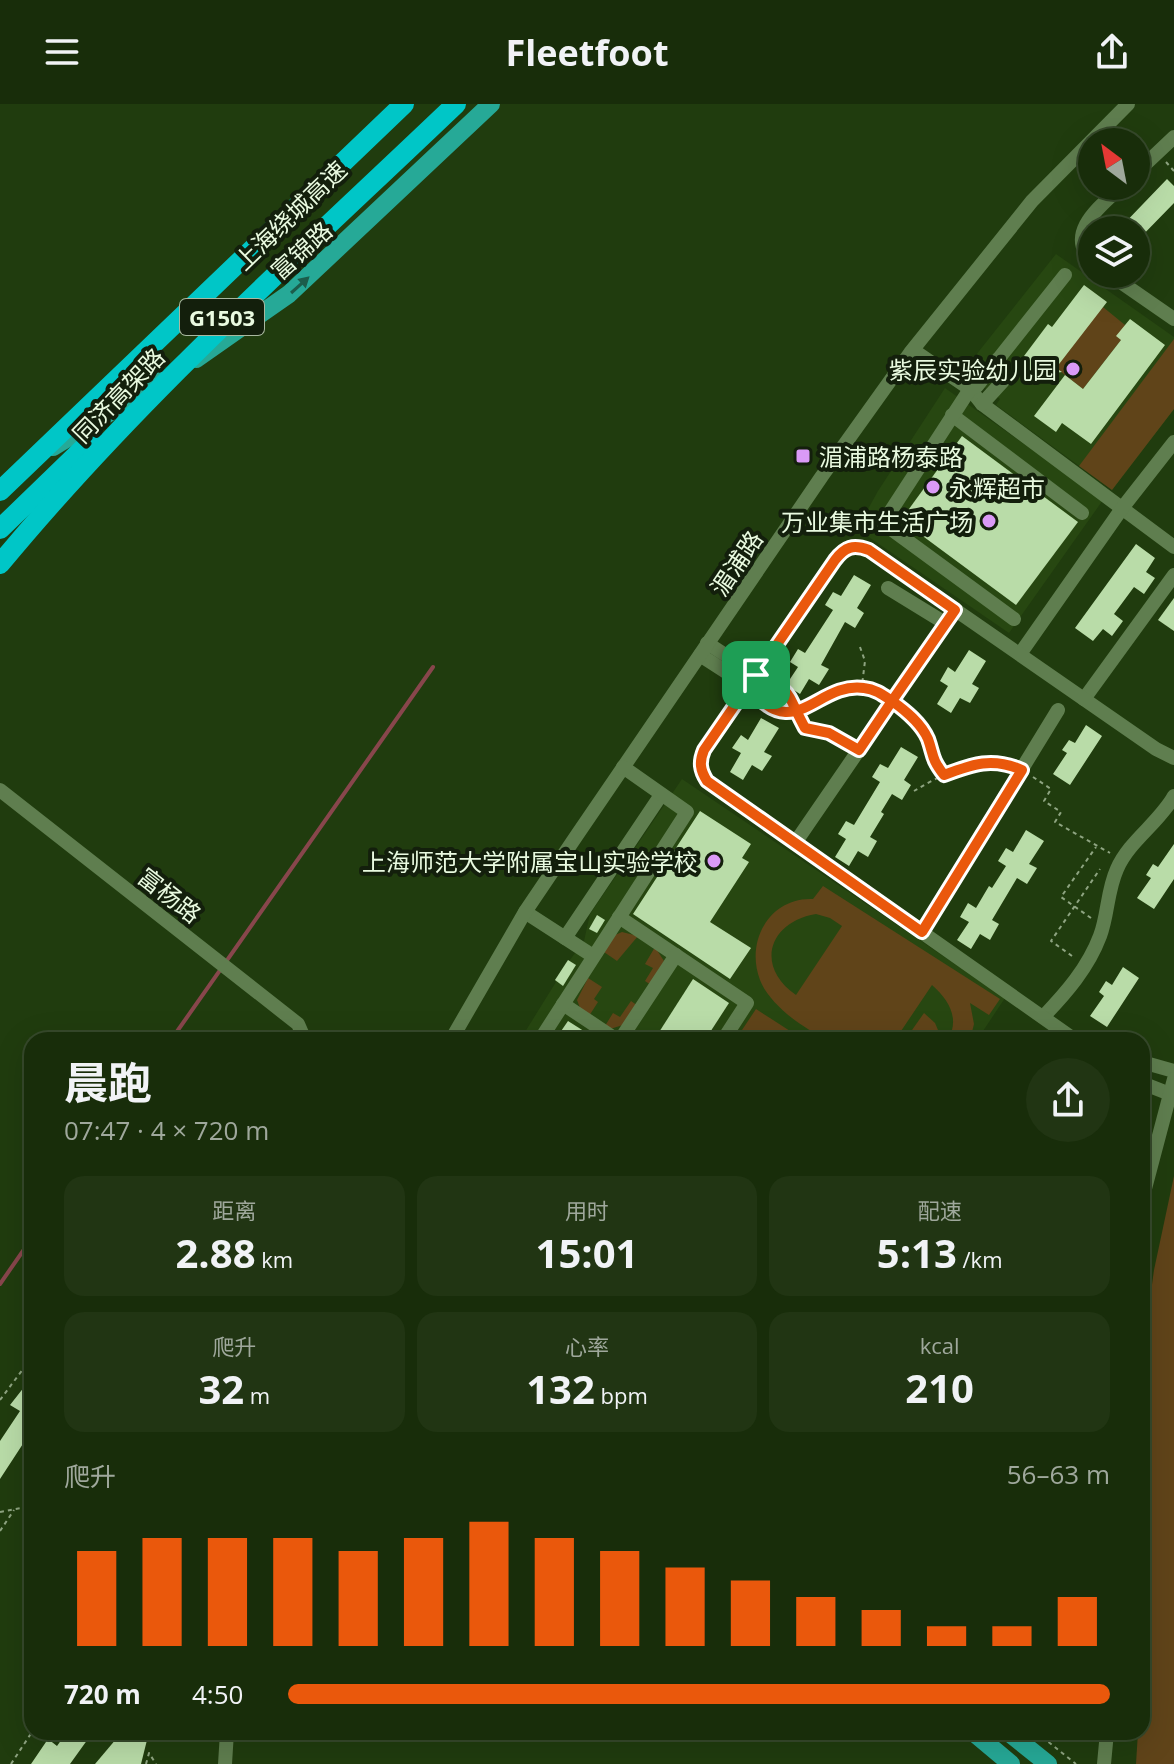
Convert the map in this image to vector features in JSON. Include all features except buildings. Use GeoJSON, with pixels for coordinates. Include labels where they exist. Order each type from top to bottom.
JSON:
{"type":"FeatureCollection","features":[{"type":"Feature","properties":{"kind":"highway","name":"同济高架路"},"geometry":{"type":"LineString","coordinates":[[0,478],[392,104]]}},
{"type":"Feature","properties":{"kind":"highway","name":"上海绕城高速"},"geometry":{"type":"LineString","coordinates":[[0,491],[404,104]]}},
{"type":"Feature","properties":{"kind":"highway","name":"上海绕城高速"},"geometry":{"type":"LineString","coordinates":[[0,529],[444,104]]}},
{"type":"Feature","properties":{"kind":"highway","name":"同济高架路"},"geometry":{"type":"LineString","coordinates":[[0,564],[50,503],[193,354],[456,104]]}},
{"type":"Feature","properties":{"kind":"main road","name":"富锦路"},"geometry":{"type":"LineString","coordinates":[[0,478],[218,346],[289,294],[491,104]]}},
{"type":"Feature","properties":{"kind":"main road"},"geometry":{"type":"LineString","coordinates":[[982,1740],[1011,1764]]}},
{"type":"Feature","properties":{"kind":"main road"},"geometry":{"type":"LineString","coordinates":[[1018,1740],[1048,1764]]}},
{"type":"Feature","properties":{"kind":"street","name":"湄浦路"},"geometry":{"type":"LineString","coordinates":[[456,1032],[525,912],[913,350],[1032,201],[1128,104]]}},
{"type":"Feature","properties":{"kind":"street"},"geometry":{"type":"LineString","coordinates":[[1150,160],[1174,137]]}},
{"type":"Feature","properties":{"kind":"street"},"geometry":{"type":"LineString","coordinates":[[1091,216],[1108,200]]}},
{"type":"Feature","properties":{"kind":"street"},"geometry":{"type":"LineString","coordinates":[[1014,619],[883,523],[970,389],[977,386],[1065,275]]}},
{"type":"Feature","properties":{"kind":"street"},"geometry":{"type":"LineString","coordinates":[[1129,288],[1174,319]]}},
{"type":"Feature","properties":{"kind":"street"},"geometry":{"type":"LineString","coordinates":[[913,350],[970,389],[982,404],[1174,547]]}},
{"type":"Feature","properties":{"kind":"street"},"geometry":{"type":"LineString","coordinates":[[982,404],[1003,381],[998,359]]}},
{"type":"Feature","properties":{"kind":"street"},"geometry":{"type":"LineString","coordinates":[[952,415],[1082,513]]}},
{"type":"Feature","properties":{"kind":"street"},"geometry":{"type":"LineString","coordinates":[[1020,654],[1123,507],[1174,442]]}},
{"type":"Feature","properties":{"kind":"street"},"geometry":{"type":"LineString","coordinates":[[1064,1032],[707,781],[701,772],[700,760],[704,750],[835,560],[847,548],[858,546],[869,550],[1174,758]]}},
{"type":"Feature","properties":{"kind":"street"},"geometry":{"type":"LineString","coordinates":[[1084,699],[1174,575]]}},
{"type":"Feature","properties":{"kind":"street"},"geometry":{"type":"LineString","coordinates":[[888,588],[945,623]]}},
{"type":"Feature","properties":{"kind":"street"},"geometry":{"type":"LineString","coordinates":[[795,843],[955,610]]}},
{"type":"Feature","properties":{"kind":"street"},"geometry":{"type":"LineString","coordinates":[[704,649],[753,679]]}},
{"type":"Feature","properties":{"kind":"street"},"geometry":{"type":"LineString","coordinates":[[922,932],[1058,710]]}},
{"type":"Feature","properties":{"kind":"street"},"geometry":{"type":"LineString","coordinates":[[545,1032],[687,812],[623,767]]}},
{"type":"Feature","properties":{"kind":"street","name":"富杨路"},"geometry":{"type":"LineString","coordinates":[[0,790],[235,973],[298,1024],[302,1032]]}},
{"type":"Feature","properties":{"kind":"street"},"geometry":{"type":"LineString","coordinates":[[565,938],[661,795]]}},
{"type":"Feature","properties":{"kind":"street"},"geometry":{"type":"LineString","coordinates":[[1043,1017],[1062,998],[1086,965],[1103,925],[1117,857],[1165,813],[1174,796]]}},
{"type":"Feature","properties":{"kind":"street"},"geometry":{"type":"LineString","coordinates":[[525,912],[593,956]]}},
{"type":"Feature","properties":{"kind":"street"},"geometry":{"type":"LineString","coordinates":[[619,917],[747,1003],[728,1032]]}},
{"type":"Feature","properties":{"kind":"street"},"geometry":{"type":"LineString","coordinates":[[623,1032],[676,955]]}},
{"type":"Feature","properties":{"kind":"street"},"geometry":{"type":"LineString","coordinates":[[563,1004],[606,1032]]}},
{"type":"Feature","properties":{"kind":"street"},"geometry":{"type":"LineString","coordinates":[[1150,1064],[1174,1071]]}},
{"type":"Feature","properties":{"kind":"street"},"geometry":{"type":"LineString","coordinates":[[1150,1170],[1174,1079]]}},
{"type":"Feature","properties":{"kind":"street"},"geometry":{"type":"LineString","coordinates":[[1150,1086],[1170,1094]]}},
{"type":"Feature","properties":{"kind":"street"},"geometry":{"type":"LineString","coordinates":[[225,1764],[226,1740]]}},
{"type":"Feature","properties":{"kind":"street"},"geometry":{"type":"LineString","coordinates":[[1104,1764],[1106,1740]]}},
{"type":"Feature","properties":{"kind":"path"},"geometry":{"type":"LineString","coordinates":[[860,647],[865,661],[861,687]]}},
{"type":"Feature","properties":{"kind":"path"},"geometry":{"type":"LineString","coordinates":[[753,679],[782,686],[805,728],[829,733],[859,750]]}},
{"type":"Feature","properties":{"kind":"path"},"geometry":{"type":"LineString","coordinates":[[753,679],[766,705],[783,712],[797,712],[831,695],[861,687],[877,691],[911,715],[928,740],[931,755],[944,775]]}},
{"type":"Feature","properties":{"kind":"path"},"geometry":{"type":"LineString","coordinates":[[914,791],[944,775],[995,761],[1022,770],[1051,789],[1044,801],[1061,812],[1055,822],[1117,857],[1051,941],[1086,965]]}},
{"type":"Feature","properties":{"kind":"path"},"geometry":{"type":"LineString","coordinates":[[1097,846],[1061,897],[1103,925]]}},
{"type":"Feature","properties":{"kind":"path"},"geometry":{"type":"LineString","coordinates":[[0,1400],[24,1368]]}},
{"type":"Feature","properties":{"kind":"path"},"geometry":{"type":"LineString","coordinates":[[0,1512],[24,1507]]}},
{"type":"Feature","properties":{"kind":"path"},"geometry":{"type":"LineString","coordinates":[[0,1531],[15,1509]]}},
{"type":"Feature","properties":{"kind":"path"},"geometry":{"type":"LineString","coordinates":[[11,1764],[27,1740]]}},
{"type":"Feature","properties":{"kind":"path"},"geometry":{"type":"LineString","coordinates":[[1046,1740],[1076,1764]]}},
{"type":"Feature","properties":{"kind":"path"},"geometry":{"type":"LineString","coordinates":[[146,1764],[149,1753],[156,1764]]}},
{"type":"Feature","properties":{"kind":"shaded area","name":"紫辰实验幼儿园"},"geometry":{"type":"Polygon","coordinates":[[[1056,254],[1078,269],[1078,288],[1104,288],[1174,337],[1174,409],[1112,490],[996,405],[1000,399],[974,380],[978,373],[968,365],[1056,254]]]}},
{"type":"Feature","properties":{"kind":"shaded area"},"geometry":{"type":"Polygon","coordinates":[[[1103,307],[1125,325],[1121,340],[1083,389],[1052,365],[1103,307]]]}},
{"type":"Feature","properties":{"kind":"shaded area"},"geometry":{"type":"Polygon","coordinates":[[[1174,339],[1174,409],[1112,490],[1079,466],[1174,339]]]}},
{"type":"Feature","properties":{"kind":"shaded area","name":"万业集市生活广场"},"geometry":{"type":"Polygon","coordinates":[[[945,388],[1103,500],[1009,633],[857,529],[945,388]]]}},
{"type":"Feature","properties":{"kind":"shaded area","name":"上海师范大学附属宝山实验学校"},"geometry":{"type":"Polygon","coordinates":[[[682,779],[1005,998],[982,1032],[525,1032],[555,980],[584,941],[590,914],[682,779]]]}},
{"type":"Feature","properties":{"kind":"shaded area"},"geometry":{"type":"Polygon","coordinates":[[[823,886],[1000,999],[989,1015],[970,1003],[974,1024],[972,1032],[951,1032],[951,1010],[932,985],[900,1032],[814,1032],[798,1023],[771,998],[760,980],[756,965],[759,937],[765,924],[784,905],[813,899],[823,886]],[[816,914],[787,926],[778,936],[772,959],[775,972],[796,995],[842,926],[816,914]]]}},
{"type":"Feature","properties":{"kind":"shaded area"},"geometry":{"type":"Polygon","coordinates":[[[622,932],[638,936],[617,961],[604,952],[615,935],[622,932]]]}},
{"type":"Feature","properties":{"kind":"shaded area"},"geometry":{"type":"Polygon","coordinates":[[[655,947],[664,961],[651,985],[645,981],[653,968],[645,964],[655,947]]]}},
{"type":"Feature","properties":{"kind":"shaded area"},"geometry":{"type":"Polygon","coordinates":[[[588,978],[602,987],[594,999],[598,1002],[589,1016],[577,1000],[588,978]]]}},
{"type":"Feature","properties":{"kind":"shaded area"},"geometry":{"type":"Polygon","coordinates":[[[631,1001],[638,1006],[623,1025],[610,1029],[605,1026],[613,1013],[620,1017],[631,1001]]]}},
{"type":"Feature","properties":{"kind":"shaded area"},"geometry":{"type":"Polygon","coordinates":[[[756,1009],[792,1032],[741,1032],[756,1009]]]}},
{"type":"Feature","properties":{"kind":"shaded area"},"geometry":{"type":"Polygon","coordinates":[[[924,1013],[935,1023],[939,1032],[911,1032],[924,1013]]]}},
{"type":"Feature","properties":{"kind":"shaded area"},"geometry":{"type":"Polygon","coordinates":[[[1174,1176],[1174,1764],[1136,1764],[1138,1740],[1150,1740],[1150,1299],[1174,1176]]]}},
{"type":"Feature","properties":{"kind":"waterway"},"geometry":{"type":"LineString","coordinates":[[177,1032],[433,667]]}},
{"type":"Feature","properties":{"kind":"waterway"},"geometry":{"type":"LineString","coordinates":[[0,1284],[24,1250]]}},
{"type":"Feature","properties":{"kind":"place","name":"紫辰实验幼儿园"},"geometry":{"type":"Point","coordinates":[1073,369]}},
{"type":"Feature","properties":{"kind":"place","name":"湄浦路杨泰路"},"geometry":{"type":"Point","coordinates":[803,456]}},
{"type":"Feature","properties":{"kind":"place","name":"永辉超市"},"geometry":{"type":"Point","coordinates":[933,487]}},
{"type":"Feature","properties":{"kind":"place","name":"万业集市生活广场"},"geometry":{"type":"Point","coordinates":[989,521]}},
{"type":"Feature","properties":{"kind":"place","name":"上海师范大学附属宝山实验学校"},"geometry":{"type":"Point","coordinates":[714,861]}},
{"type":"Feature","properties":{"kind":"route"},"geometry":{"type":"LineString","coordinates":[[756,675],[754,677],[782,686],[788,694],[797,712],[800,719],[805,728],[829,733],[859,750],[892,701],[911,715],[928,740],[931,755],[944,775],[995,761],[1022,770],[922,932],[707,781],[701,772],[700,760],[748,686],[766,705],[783,712],[797,712],[846,689],[861,687],[877,691],[892,701],[955,610],[869,550],[858,546],[847,548],[835,560],[756,675]]}}]}
